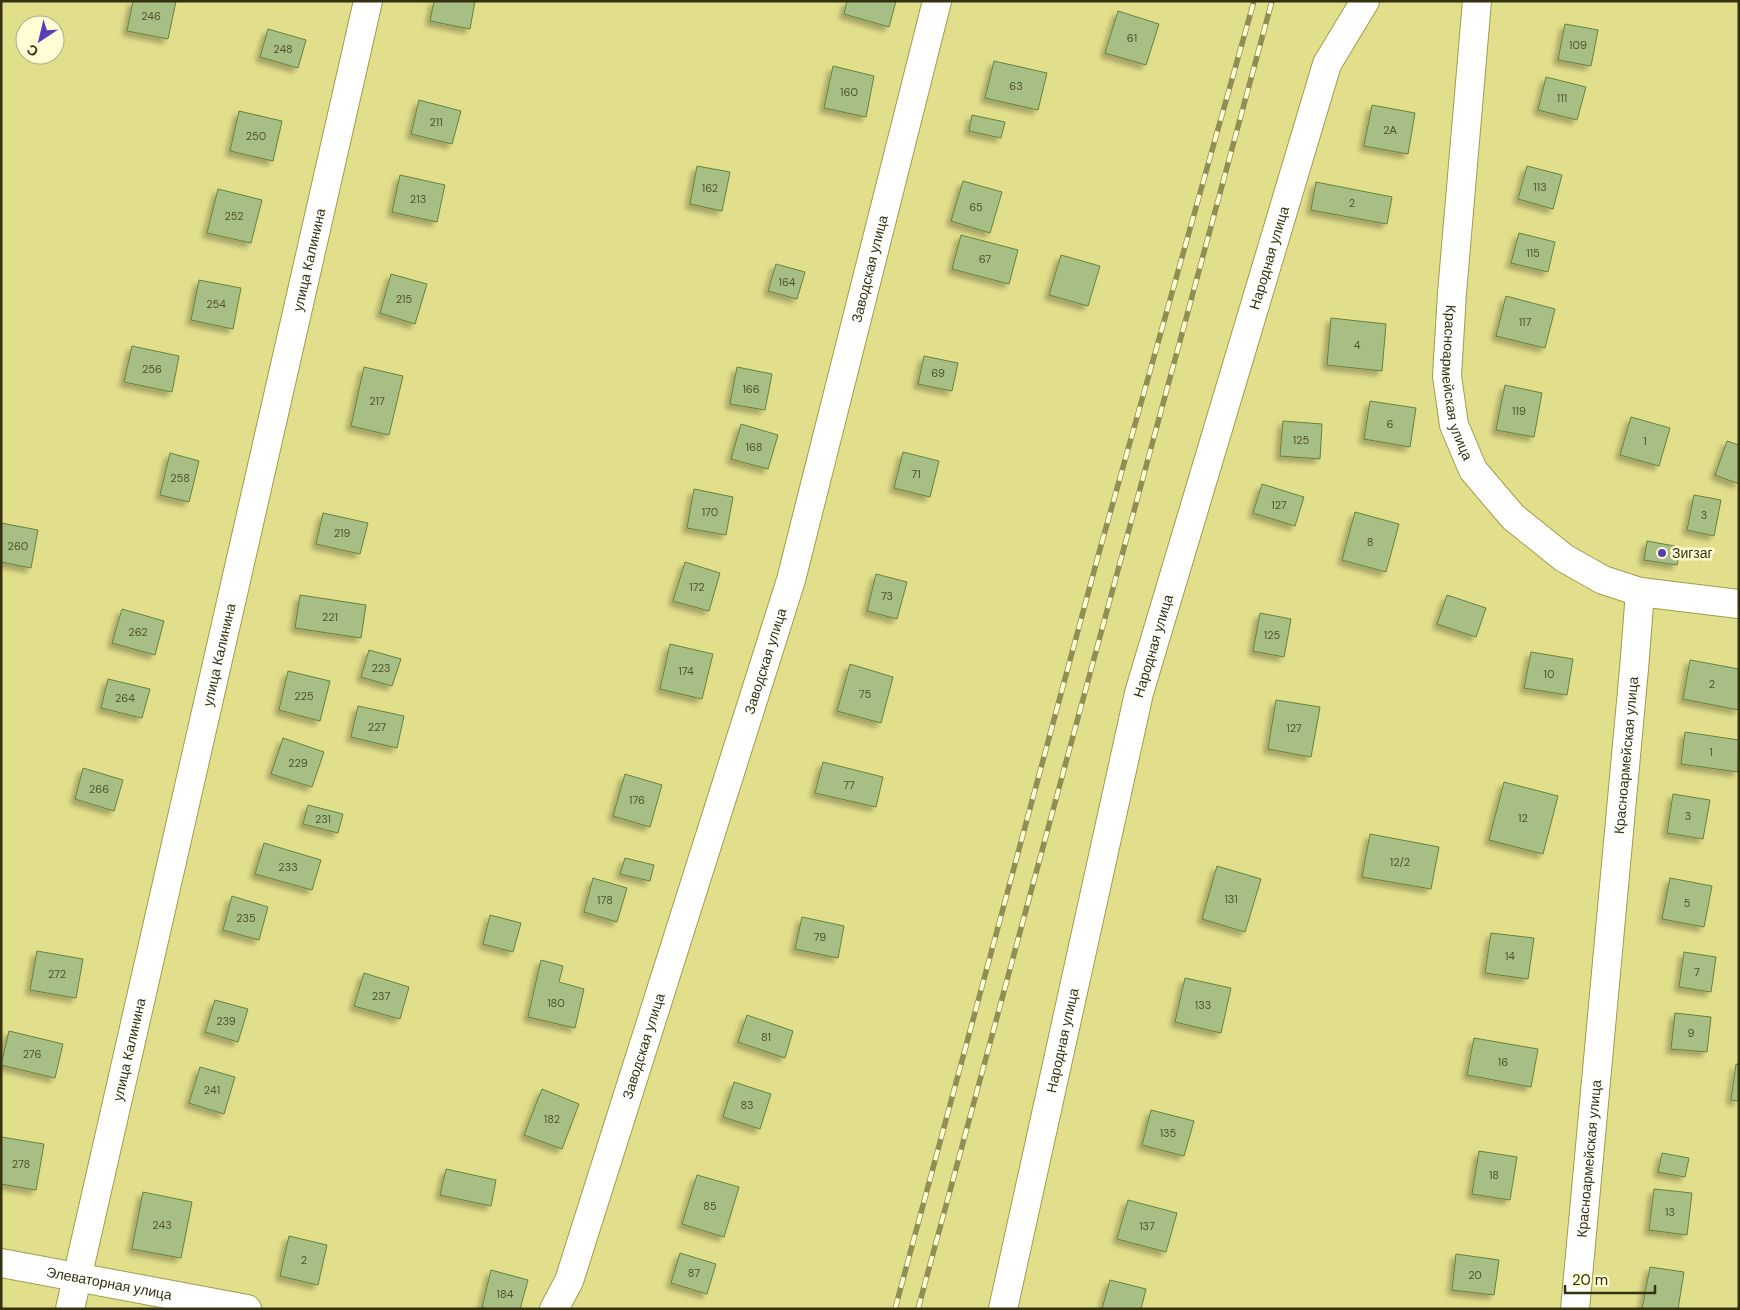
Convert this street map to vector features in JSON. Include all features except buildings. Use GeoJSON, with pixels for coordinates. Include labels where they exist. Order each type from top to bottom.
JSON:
{"type":"FeatureCollection","features":[{"type":"Feature","properties":{"kind":"street","name":"улица Калинина"},"geometry":{"type":"LineString","coordinates":[[70,1309],[368,1]]}},
{"type":"Feature","properties":{"kind":"street","name":"Заводская улица"},"geometry":{"type":"LineString","coordinates":[[554,1309],[569,1281],[792,580],[937,1]]}},
{"type":"Feature","properties":{"kind":"street","name":"Народная улица"},"geometry":{"type":"LineString","coordinates":[[1003,1309],[1139,693],[1327,64],[1365,1]]}},
{"type":"Feature","properties":{"kind":"street","name":"Красноармейская улица"},"geometry":{"type":"LineString","coordinates":[[1477,1],[1452,293],[1448,376],[1454,425],[1473,470],[1512,517],[1564,558],[1603,580],[1640,592],[1575,1309]]}},
{"type":"Feature","properties":{"kind":"street"},"geometry":{"type":"LineString","coordinates":[[1640,592],[1739,604]]}},
{"type":"Feature","properties":{"kind":"street","name":"Элеваторная улица"},"geometry":{"type":"LineString","coordinates":[[1,1263],[247,1309]]}},
{"type":"Feature","properties":{"kind":"railway"},"geometry":{"type":"LineString","coordinates":[[895,1309],[1100,549],[1254,1]]}},
{"type":"Feature","properties":{"kind":"railway"},"geometry":{"type":"LineString","coordinates":[[918,1309],[1272,1]]}},
{"type":"Feature","properties":{"kind":"place","name":"Зигзаг"},"geometry":{"type":"Point","coordinates":[1662,553]}}]}
